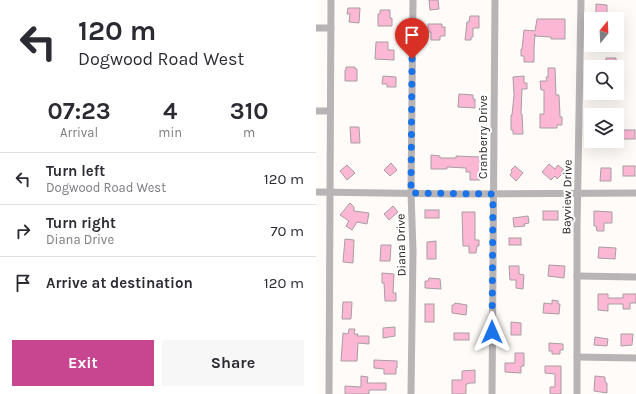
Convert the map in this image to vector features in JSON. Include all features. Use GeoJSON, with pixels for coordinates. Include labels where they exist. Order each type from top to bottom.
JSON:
{"type":"FeatureCollection","features":[{"type":"Feature","properties":{"kind":"street"},"geometry":{"type":"LineString","coordinates":[[329,394],[331,0]]}},
{"type":"Feature","properties":{"kind":"street","name":"Diana Drive"},"geometry":{"type":"LineString","coordinates":[[411,394],[413,250],[411,193],[413,0]]}},
{"type":"Feature","properties":{"kind":"street","name":"Cranberry Drive"},"geometry":{"type":"LineString","coordinates":[[492,394],[495,0]]}},
{"type":"Feature","properties":{"kind":"street","name":"Bayview Drive"},"geometry":{"type":"LineString","coordinates":[[576,394],[581,0]]}},
{"type":"Feature","properties":{"kind":"street"},"geometry":{"type":"LineString","coordinates":[[316,28],[331,28]]}},
{"type":"Feature","properties":{"kind":"street"},"geometry":{"type":"LineString","coordinates":[[316,110],[330,111]]}},
{"type":"Feature","properties":{"kind":"street"},"geometry":{"type":"LineString","coordinates":[[316,192],[493,194],[578,192],[636,193]]}},
{"type":"Feature","properties":{"kind":"street"},"geometry":{"type":"LineString","coordinates":[[577,276],[636,277]]}},
{"type":"Feature","properties":{"kind":"street"},"geometry":{"type":"LineString","coordinates":[[576,357],[636,358]]}},
{"type":"Feature","properties":{"kind":"building"},"geometry":{"type":"Polygon","coordinates":[[[429,0],[438,0],[439,9],[430,10],[429,0]]]}},
{"type":"Feature","properties":{"kind":"building"},"geometry":{"type":"Polygon","coordinates":[[[596,4],[607,5],[607,12],[596,12],[596,4]]]}},
{"type":"Feature","properties":{"kind":"building"},"geometry":{"type":"Polygon","coordinates":[[[348,8],[360,8],[359,23],[349,22],[350,14],[347,14],[348,8]]]}},
{"type":"Feature","properties":{"kind":"building"},"geometry":{"type":"Polygon","coordinates":[[[380,10],[390,10],[392,26],[378,26],[378,14],[380,14],[380,10]]]}},
{"type":"Feature","properties":{"kind":"building"},"geometry":{"type":"Polygon","coordinates":[[[470,16],[479,16],[479,28],[473,28],[473,37],[471,37],[471,40],[465,40],[467,22],[469,22],[470,16]]]}},
{"type":"Feature","properties":{"kind":"building"},"geometry":{"type":"Polygon","coordinates":[[[537,19],[565,19],[565,39],[551,39],[551,37],[535,36],[535,34],[534,62],[524,62],[524,56],[521,56],[521,49],[524,30],[535,31],[537,19]]]}},
{"type":"Feature","properties":{"kind":"building"},"geometry":{"type":"Polygon","coordinates":[[[428,24],[442,24],[442,27],[445,27],[445,36],[440,36],[440,40],[431,40],[431,32],[428,32],[428,24]]]}},
{"type":"Feature","properties":{"kind":"building"},"geometry":{"type":"Polygon","coordinates":[[[376,42],[388,42],[388,50],[394,50],[394,60],[375,59],[376,42]]]}},
{"type":"Feature","properties":{"kind":"building"},"geometry":{"type":"Polygon","coordinates":[[[606,58],[616,58],[616,60],[606,60],[606,58]]]}},
{"type":"Feature","properties":{"kind":"building"},"geometry":{"type":"Polygon","coordinates":[[[346,67],[355,67],[355,69],[357,69],[357,81],[345,81],[346,67]]]}},
{"type":"Feature","properties":{"kind":"building"},"geometry":{"type":"Polygon","coordinates":[[[548,68],[555,68],[556,95],[559,95],[560,117],[562,117],[562,125],[557,125],[557,128],[540,128],[540,114],[544,114],[544,90],[541,90],[540,81],[547,81],[546,77],[548,77],[548,68]]]}},
{"type":"Feature","properties":{"kind":"building"},"geometry":{"type":"Polygon","coordinates":[[[383,76],[396,77],[396,87],[387,87],[387,84],[382,84],[383,76]]]}},
{"type":"Feature","properties":{"kind":"building"},"geometry":{"type":"Polygon","coordinates":[[[524,76],[524,83],[527,83],[527,89],[522,89],[521,114],[523,134],[513,134],[513,130],[511,130],[511,115],[514,95],[513,77],[524,76]]]}},
{"type":"Feature","properties":{"kind":"building"},"geometry":{"type":"Polygon","coordinates":[[[459,94],[473,95],[473,99],[475,99],[475,108],[458,107],[459,94]]]}},
{"type":"Feature","properties":{"kind":"building"},"geometry":{"type":"Polygon","coordinates":[[[350,127],[359,127],[360,143],[351,143],[350,127]]]}},
{"type":"Feature","properties":{"kind":"building"},"geometry":{"type":"Polygon","coordinates":[[[624,130],[635,130],[635,139],[624,139],[624,130]]]}},
{"type":"Feature","properties":{"kind":"building"},"geometry":{"type":"Polygon","coordinates":[[[431,155],[440,156],[440,158],[456,158],[456,156],[480,157],[480,180],[470,180],[470,172],[466,172],[466,168],[447,167],[447,169],[431,169],[431,155]]]}},
{"type":"Feature","properties":{"kind":"building"},"geometry":{"type":"Polygon","coordinates":[[[391,163],[397,170],[390,176],[384,170],[391,163]]]}},
{"type":"Feature","properties":{"kind":"building"},"geometry":{"type":"Polygon","coordinates":[[[549,164],[555,169],[558,165],[564,170],[557,179],[555,176],[551,180],[542,172],[549,164]]]}},
{"type":"Feature","properties":{"kind":"building"},"geometry":{"type":"Polygon","coordinates":[[[347,165],[355,173],[347,180],[340,171],[347,165]]]}},
{"type":"Feature","properties":{"kind":"building"},"geometry":{"type":"Polygon","coordinates":[[[515,166],[523,173],[516,181],[510,175],[512,172],[511,170],[515,166]]]}},
{"type":"Feature","properties":{"kind":"building"},"geometry":{"type":"Polygon","coordinates":[[[623,166],[635,166],[635,176],[623,176],[623,166]]]}},
{"type":"Feature","properties":{"kind":"building"},"geometry":{"type":"Polygon","coordinates":[[[601,168],[611,168],[611,181],[600,181],[601,168]]]}},
{"type":"Feature","properties":{"kind":"building"},"geometry":{"type":"Polygon","coordinates":[[[350,203],[354,207],[354,211],[369,213],[367,224],[357,222],[352,230],[346,226],[349,221],[340,215],[350,203]]]}},
{"type":"Feature","properties":{"kind":"building"},"geometry":{"type":"Polygon","coordinates":[[[393,206],[398,212],[389,220],[384,214],[393,206]]]}},
{"type":"Feature","properties":{"kind":"building"},"geometry":{"type":"Polygon","coordinates":[[[425,210],[439,210],[439,218],[425,218],[425,210]]]}},
{"type":"Feature","properties":{"kind":"building"},"geometry":{"type":"Polygon","coordinates":[[[543,211],[558,211],[558,220],[543,220],[543,211]]]}},
{"type":"Feature","properties":{"kind":"building"},"geometry":{"type":"Polygon","coordinates":[[[594,211],[612,212],[612,223],[604,223],[604,231],[597,231],[596,226],[594,226],[594,211]]]}},
{"type":"Feature","properties":{"kind":"building"},"geometry":{"type":"Polygon","coordinates":[[[462,212],[475,212],[475,240],[479,240],[479,246],[477,246],[476,253],[469,253],[469,246],[463,246],[462,212]]]}},
{"type":"Feature","properties":{"kind":"building"},"geometry":{"type":"Polygon","coordinates":[[[528,216],[529,223],[524,224],[525,226],[514,227],[513,218],[528,216]]]}},
{"type":"Feature","properties":{"kind":"building"},"geometry":{"type":"Polygon","coordinates":[[[509,238],[521,238],[521,245],[509,245],[509,238]]]}},
{"type":"Feature","properties":{"kind":"building"},"geometry":{"type":"Polygon","coordinates":[[[345,239],[354,240],[353,263],[343,262],[345,239]]]}},
{"type":"Feature","properties":{"kind":"building"},"geometry":{"type":"Polygon","coordinates":[[[436,241],[436,259],[427,259],[427,242],[436,241]]]}},
{"type":"Feature","properties":{"kind":"building"},"geometry":{"type":"Polygon","coordinates":[[[381,245],[391,245],[390,261],[380,261],[381,245]]]}},
{"type":"Feature","properties":{"kind":"building"},"geometry":{"type":"Polygon","coordinates":[[[599,247],[616,248],[615,259],[598,258],[599,247]]]}},
{"type":"Feature","properties":{"kind":"building"},"geometry":{"type":"Polygon","coordinates":[[[549,265],[565,266],[564,278],[548,276],[549,265]]]}},
{"type":"Feature","properties":{"kind":"building"},"geometry":{"type":"Polygon","coordinates":[[[509,266],[519,266],[519,274],[524,275],[523,289],[516,288],[516,280],[510,280],[509,266]]]}},
{"type":"Feature","properties":{"kind":"building"},"geometry":{"type":"Polygon","coordinates":[[[382,273],[394,274],[393,293],[396,293],[396,301],[385,301],[382,273]]]}},
{"type":"Feature","properties":{"kind":"building"},"geometry":{"type":"Polygon","coordinates":[[[429,278],[440,279],[441,289],[425,288],[425,281],[428,281],[429,278]]]}},
{"type":"Feature","properties":{"kind":"building"},"geometry":{"type":"Polygon","coordinates":[[[598,294],[608,294],[608,298],[623,298],[623,294],[636,294],[636,303],[630,303],[630,309],[623,309],[623,304],[608,304],[608,311],[598,310],[598,294]]]}},
{"type":"Feature","properties":{"kind":"building"},"geometry":{"type":"Polygon","coordinates":[[[552,300],[558,301],[558,304],[560,304],[559,314],[543,313],[544,303],[552,304],[552,300]]]}},
{"type":"Feature","properties":{"kind":"building"},"geometry":{"type":"Polygon","coordinates":[[[343,302],[352,302],[351,319],[342,319],[343,302]]]}},
{"type":"Feature","properties":{"kind":"building"},"geometry":{"type":"Polygon","coordinates":[[[455,303],[467,305],[466,315],[452,313],[452,305],[455,303]]]}},
{"type":"Feature","properties":{"kind":"building"},"geometry":{"type":"Polygon","coordinates":[[[425,304],[434,304],[434,322],[425,322],[425,304]]]}},
{"type":"Feature","properties":{"kind":"building"},"geometry":{"type":"Polygon","coordinates":[[[511,322],[521,323],[521,335],[511,335],[511,322]]]}},
{"type":"Feature","properties":{"kind":"building"},"geometry":{"type":"Polygon","coordinates":[[[395,327],[395,336],[383,338],[383,328],[395,327]]]}},
{"type":"Feature","properties":{"kind":"building"},"geometry":{"type":"Polygon","coordinates":[[[349,329],[355,329],[354,334],[358,334],[357,336],[369,336],[369,344],[358,343],[357,361],[341,361],[343,333],[348,334],[349,329]]]}},
{"type":"Feature","properties":{"kind":"building"},"geometry":{"type":"Polygon","coordinates":[[[454,333],[469,333],[469,340],[454,340],[454,333]]]}},
{"type":"Feature","properties":{"kind":"building"},"geometry":{"type":"Polygon","coordinates":[[[621,334],[633,334],[632,345],[621,346],[621,334]]]}},
{"type":"Feature","properties":{"kind":"building"},"geometry":{"type":"Polygon","coordinates":[[[595,337],[608,339],[607,346],[594,345],[595,337]]]}},
{"type":"Feature","properties":{"kind":"building"},"geometry":{"type":"Polygon","coordinates":[[[549,343],[563,344],[563,350],[560,350],[560,354],[552,354],[552,351],[549,351],[549,343]]]}},
{"type":"Feature","properties":{"kind":"building"},"geometry":{"type":"Polygon","coordinates":[[[515,353],[524,353],[524,366],[521,366],[521,373],[505,372],[505,363],[515,363],[515,353]]]}},
{"type":"Feature","properties":{"kind":"building"},"geometry":{"type":"Polygon","coordinates":[[[374,360],[397,361],[396,374],[384,374],[384,369],[374,368],[374,360]]]}},
{"type":"Feature","properties":{"kind":"building"},"geometry":{"type":"Polygon","coordinates":[[[545,366],[561,366],[561,394],[550,394],[550,387],[555,387],[555,374],[545,373],[545,366]]]}},
{"type":"Feature","properties":{"kind":"building"},"geometry":{"type":"Polygon","coordinates":[[[475,370],[475,383],[466,384],[466,394],[452,394],[452,380],[462,380],[462,371],[475,370]]]}},
{"type":"Feature","properties":{"kind":"building"},"geometry":{"type":"Polygon","coordinates":[[[361,376],[368,377],[367,383],[386,383],[386,390],[369,390],[369,394],[345,394],[345,386],[361,387],[361,376]]]}},
{"type":"Feature","properties":{"kind":"building"},"geometry":{"type":"Polygon","coordinates":[[[595,376],[605,377],[605,382],[607,383],[607,393],[594,391],[595,376]]]}},
{"type":"Feature","properties":{"kind":"route"},"geometry":{"type":"LineString","coordinates":[[412,59],[411,193],[493,194],[492,332]]}}]}
